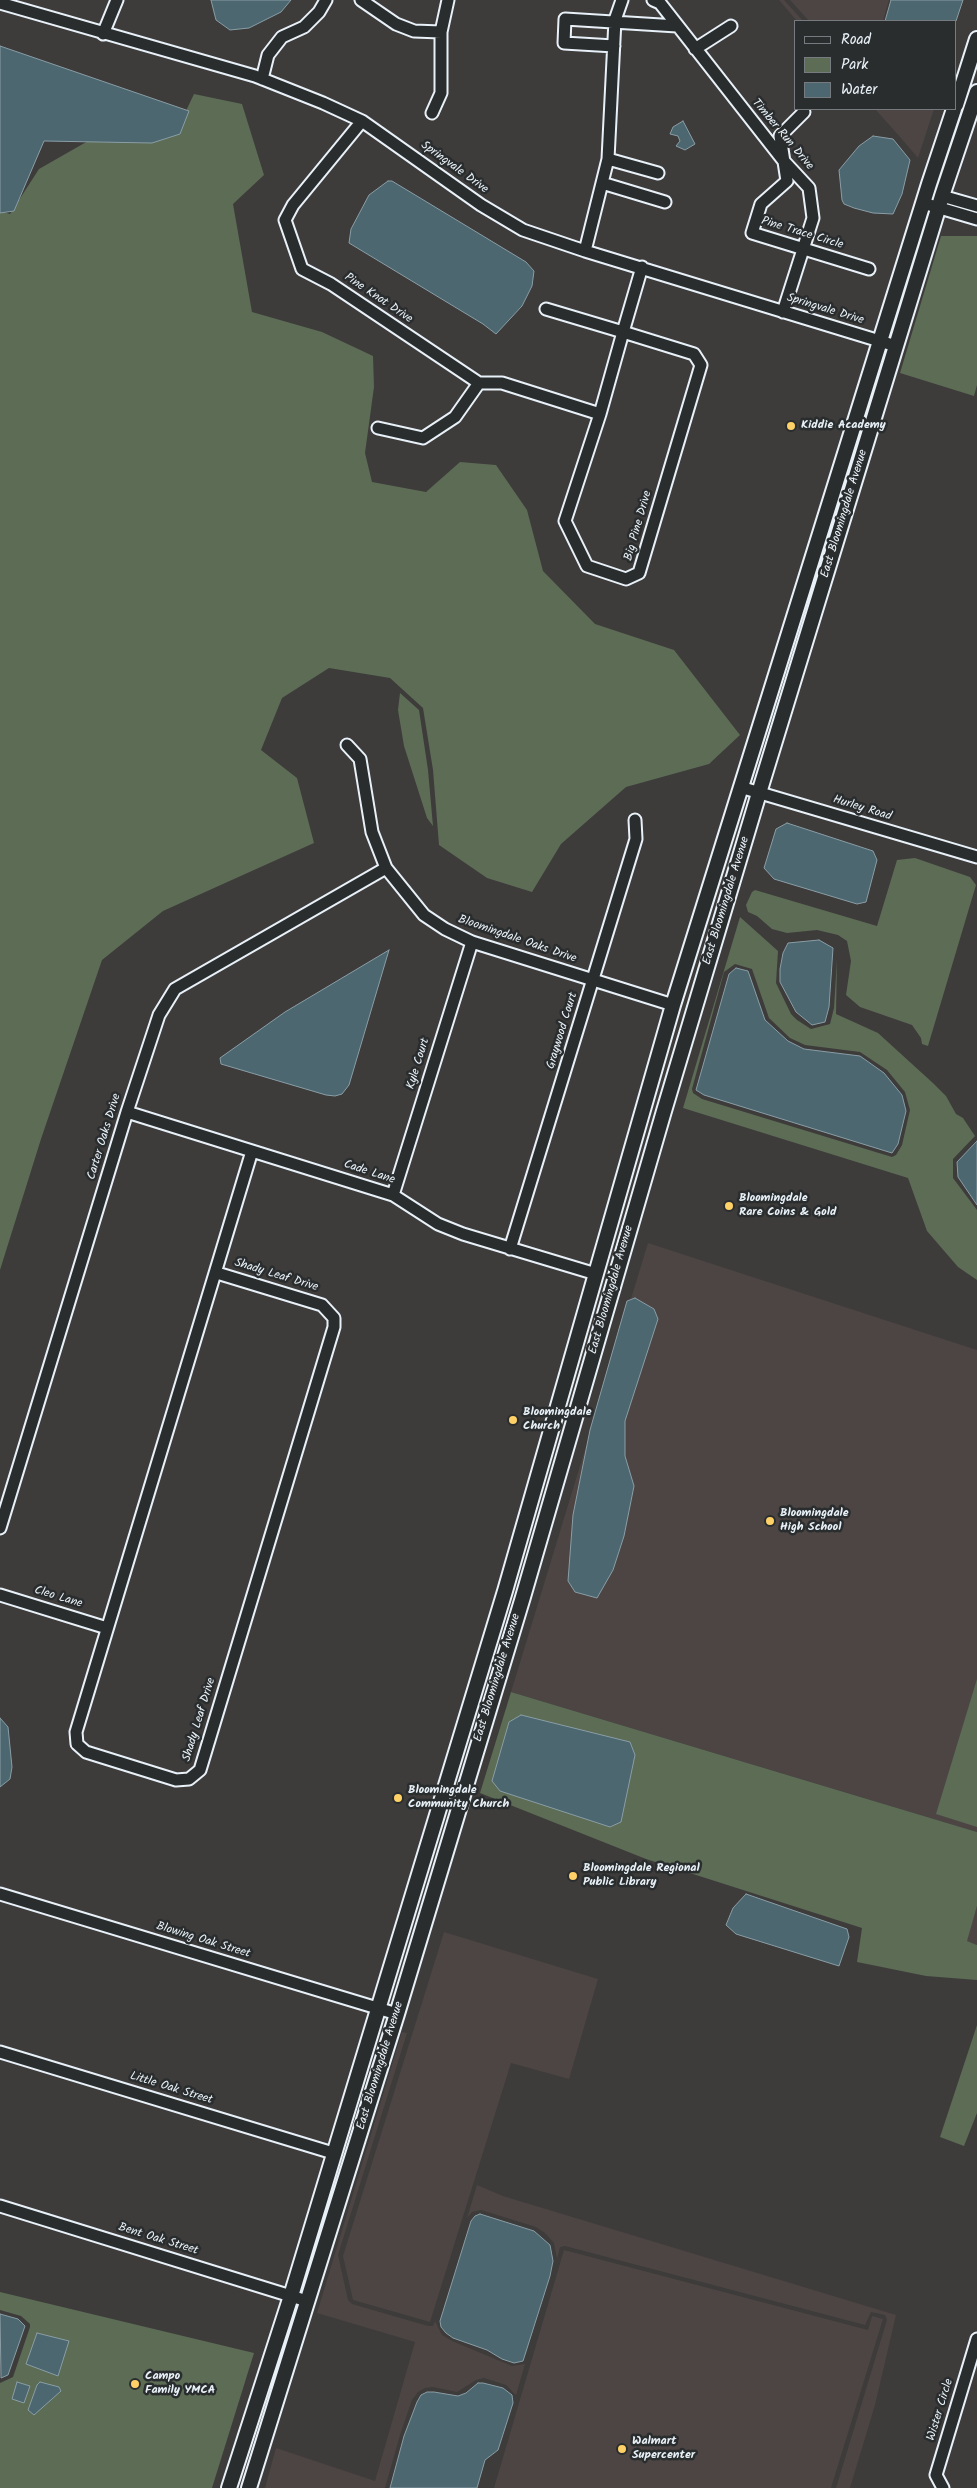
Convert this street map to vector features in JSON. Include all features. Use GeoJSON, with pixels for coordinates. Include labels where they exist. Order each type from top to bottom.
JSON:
{"type":"FeatureCollection","features":[{"type":"Feature","properties":{"kind":"main road"},"geometry":{"type":"LineString","coordinates":[[957,102],[977,39]]}},
{"type":"Feature","properties":{"kind":"main road","name":"East Bloomingdale Avenue"},"geometry":{"type":"LineString","coordinates":[[249,2488],[397,2014],[523,1596],[759,793],[940,202],[977,92]]}},
{"type":"Feature","properties":{"kind":"main road","name":"East Bloomingdale Avenue"},"geometry":{"type":"LineString","coordinates":[[229,2488],[291,2296],[505,1591],[673,1005],[954,110]]}},
{"type":"Feature","properties":{"kind":"main road"},"geometry":{"type":"LineString","coordinates":[[646,1097],[664,1111]]}},
{"type":"Feature","properties":{"kind":"main road"},"geometry":{"type":"LineString","coordinates":[[596,1274],[615,1279]]}},
{"type":"Feature","properties":{"kind":"main road"},"geometry":{"type":"LineString","coordinates":[[505,1591],[523,1596]]}},
{"type":"Feature","properties":{"kind":"street"},"geometry":{"type":"LineString","coordinates":[[103,34],[117,0]]}},
{"type":"Feature","properties":{"kind":"street"},"geometry":{"type":"LineString","coordinates":[[262,79],[268,55],[282,38],[304,27],[319,12],[326,0]]}},
{"type":"Feature","properties":{"kind":"street"},"geometry":{"type":"LineString","coordinates":[[361,0],[396,24],[414,31],[441,32]]}},
{"type":"Feature","properties":{"kind":"street"},"geometry":{"type":"LineString","coordinates":[[432,114],[441,94],[441,32],[448,0]]}},
{"type":"Feature","properties":{"kind":"street"},"geometry":{"type":"LineString","coordinates":[[585,251],[608,159],[615,22],[622,0]]}},
{"type":"Feature","properties":{"kind":"street","name":"Timber Run Drive"},"geometry":{"type":"LineString","coordinates":[[653,0],[660,3],[694,49],[783,160],[809,188],[813,218],[783,312]]}},
{"type":"Feature","properties":{"kind":"street","name":"Springvale Drive"},"geometry":{"type":"LineString","coordinates":[[0,2],[103,34],[262,79],[362,121],[481,205],[514,225],[585,251],[896,346]]}},
{"type":"Feature","properties":{"kind":"street"},"geometry":{"type":"LineString","coordinates":[[614,46],[564,43],[565,19],[677,26]]}},
{"type":"Feature","properties":{"kind":"street"},"geometry":{"type":"LineString","coordinates":[[694,49],[731,26]]}},
{"type":"Feature","properties":{"kind":"street"},"geometry":{"type":"LineString","coordinates":[[783,160],[780,136],[804,112]]}},
{"type":"Feature","properties":{"kind":"street","name":"Pine Knot Drive"},"geometry":{"type":"LineString","coordinates":[[362,121],[293,205],[286,220],[302,269],[331,284],[479,383]]}},
{"type":"Feature","properties":{"kind":"street"},"geometry":{"type":"LineString","coordinates":[[608,159],[658,173]]}},
{"type":"Feature","properties":{"kind":"street","name":"Pine Trace Circle"},"geometry":{"type":"LineString","coordinates":[[783,160],[787,181],[761,204],[752,233],[869,269]]}},
{"type":"Feature","properties":{"kind":"street"},"geometry":{"type":"LineString","coordinates":[[602,184],[665,202]]}},
{"type":"Feature","properties":{"kind":"street"},"geometry":{"type":"LineString","coordinates":[[923,203],[940,202],[977,206]]}},
{"type":"Feature","properties":{"kind":"street"},"geometry":{"type":"LineString","coordinates":[[940,202],[977,219]]}},
{"type":"Feature","properties":{"kind":"street","name":"Big Pine Drive"},"geometry":{"type":"LineString","coordinates":[[546,309],[623,332],[694,354],[701,365],[639,573],[626,579],[587,566],[564,521],[600,414],[623,332],[642,267]]}},
{"type":"Feature","properties":{"kind":"street"},"geometry":{"type":"LineString","coordinates":[[378,428],[423,438],[455,417],[479,383],[502,383],[600,414]]}},
{"type":"Feature","properties":{"kind":"street","name":"Bloomingdale Oaks Drive"},"geometry":{"type":"LineString","coordinates":[[347,745],[360,759],[372,832],[386,868],[424,915],[445,929],[472,942],[673,1005]]}},
{"type":"Feature","properties":{"kind":"street","name":"Hurley Road"},"geometry":{"type":"LineString","coordinates":[[740,787],[977,858]]}},
{"type":"Feature","properties":{"kind":"street","name":"Graywood Court"},"geometry":{"type":"LineString","coordinates":[[510,1249],[636,839],[635,820]]}},
{"type":"Feature","properties":{"kind":"street","name":"Carter Oaks Drive"},"geometry":{"type":"LineString","coordinates":[[0,1528],[127,1112],[159,1015],[175,988],[386,868]]}},
{"type":"Feature","properties":{"kind":"street","name":"Kyle Court"},"geometry":{"type":"LineString","coordinates":[[393,1195],[472,942]]}},
{"type":"Feature","properties":{"kind":"street","name":"Cade Lane"},"geometry":{"type":"LineString","coordinates":[[127,1112],[393,1195],[438,1224],[510,1249],[596,1274]]}},
{"type":"Feature","properties":{"kind":"street","name":"Shady Leaf Drive"},"geometry":{"type":"LineString","coordinates":[[217,1273],[322,1305],[334,1318],[334,1327],[200,1770],[189,1779],[176,1780],[86,1752],[78,1744],[76,1732],[217,1273],[252,1151]]}},
{"type":"Feature","properties":{"kind":"street","name":"Cleo Lane"},"geometry":{"type":"LineString","coordinates":[[0,1594],[107,1628]]}},
{"type":"Feature","properties":{"kind":"street","name":"Blowing Oak Street"},"geometry":{"type":"LineString","coordinates":[[0,1894],[397,2014]]}},
{"type":"Feature","properties":{"kind":"street","name":"Little Oak Street"},"geometry":{"type":"LineString","coordinates":[[0,2052],[333,2153]]}},
{"type":"Feature","properties":{"kind":"street","name":"Bent Oak Street"},"geometry":{"type":"LineString","coordinates":[[0,2206],[307,2301]]}},
{"type":"Feature","properties":{"kind":"street","name":"Wister Circle"},"geometry":{"type":"LineString","coordinates":[[943,2488],[936,2475],[977,2339]]}},
{"type":"Feature","properties":{"kind":"shaded area"},"geometry":{"type":"Polygon","coordinates":[[[779,0],[784,0],[802,20],[796,20],[779,0]]]}},
{"type":"Feature","properties":{"kind":"shaded area"},"geometry":{"type":"Polygon","coordinates":[[[790,0],[889,0],[883,20],[808,20],[790,0]]]}},
{"type":"Feature","properties":{"kind":"shaded area"},"geometry":{"type":"Polygon","coordinates":[[[876,110],[934,110],[918,158],[876,110]]]}},
{"type":"Feature","properties":{"kind":"shaded area","name":"Bloomingdale High School"},"geometry":{"type":"Polygon","coordinates":[[[648,1243],[977,1350],[977,1832],[511,1692],[648,1243]]]}},
{"type":"Feature","properties":{"kind":"shaded area"},"geometry":{"type":"Polygon","coordinates":[[[977,1906],[977,1945],[966,1941],[977,1906]]]}},
{"type":"Feature","properties":{"kind":"shaded area"},"geometry":{"type":"Polygon","coordinates":[[[444,1932],[598,1979],[569,2079],[511,2063],[430,2322],[353,2300],[343,2256],[444,1932]]]}},
{"type":"Feature","properties":{"kind":"shaded area"},"geometry":{"type":"Polygon","coordinates":[[[402,2032],[407,2033],[338,2255],[348,2300],[352,2304],[428,2326],[433,2326],[435,2321],[442,2335],[452,2341],[512,2366],[525,2364],[516,2395],[506,2385],[484,2378],[476,2380],[457,2392],[433,2387],[425,2388],[418,2392],[412,2400],[385,2488],[265,2488],[276,2448],[375,2481],[415,2342],[317,2313],[402,2032]]]}},
{"type":"Feature","properties":{"kind":"shaded area"},"geometry":{"type":"Polygon","coordinates":[[[477,2185],[503,2196],[896,2315],[875,2405],[850,2488],[836,2488],[887,2320],[885,2315],[871,2312],[865,2325],[565,2246],[560,2247],[557,2259],[554,2243],[536,2227],[481,2210],[472,2212],[467,2218],[477,2185]]]}},
{"type":"Feature","properties":{"kind":"shaded area"},"geometry":{"type":"Polygon","coordinates":[[[564,2250],[868,2330],[872,2316],[883,2319],[831,2488],[494,2488],[564,2250]]]}},
{"type":"Feature","properties":{"kind":"green space"},"geometry":{"type":"Polygon","coordinates":[[[194,94],[242,104],[264,175],[233,204],[252,312],[322,332],[373,356],[374,387],[365,453],[372,482],[426,492],[460,462],[496,465],[527,510],[543,571],[595,624],[674,650],[740,735],[709,764],[626,787],[561,844],[532,892],[487,878],[439,845],[433,770],[423,708],[390,678],[329,668],[282,698],[261,750],[297,778],[314,843],[163,911],[102,960],[41,1139],[0,1270],[0,211],[10,214],[39,169],[88,141],[175,134],[194,94]]]}},
{"type":"Feature","properties":{"kind":"green space"},"geometry":{"type":"Polygon","coordinates":[[[941,236],[977,236],[977,385],[974,396],[900,373],[941,236]]]}},
{"type":"Feature","properties":{"kind":"green space"},"geometry":{"type":"Polygon","coordinates":[[[400,693],[419,710],[428,770],[433,826],[427,818],[404,746],[398,710],[400,693]]]}},
{"type":"Feature","properties":{"kind":"green space"},"geometry":{"type":"Polygon","coordinates":[[[915,858],[970,877],[976,885],[928,1046],[922,1044],[921,1038],[912,1025],[860,1007],[846,995],[851,961],[847,941],[838,935],[817,930],[787,933],[772,929],[757,916],[748,912],[746,905],[752,892],[755,890],[877,926],[897,860],[915,858]]]}},
{"type":"Feature","properties":{"kind":"green space"},"geometry":{"type":"Polygon","coordinates":[[[740,917],[778,951],[776,983],[791,1014],[811,1029],[830,1024],[834,1008],[837,959],[836,1014],[878,1033],[946,1096],[956,1114],[963,1118],[975,1136],[953,1159],[953,1178],[977,1210],[977,1280],[958,1267],[927,1231],[908,1178],[683,1108],[740,917]],[[735,964],[724,972],[692,1089],[693,1093],[702,1099],[892,1157],[896,1155],[902,1145],[910,1110],[905,1092],[887,1070],[860,1052],[805,1045],[790,1038],[769,1018],[752,969],[735,964]]]}},
{"type":"Feature","properties":{"kind":"green space"},"geometry":{"type":"Polygon","coordinates":[[[977,1679],[977,1827],[936,1814],[977,1679]]]}},
{"type":"Feature","properties":{"kind":"green space"},"geometry":{"type":"Polygon","coordinates":[[[511,1692],[977,1832],[977,1906],[967,1941],[977,1945],[977,1980],[926,1976],[857,1962],[862,1928],[646,1859],[480,1793],[511,1692]]]}},
{"type":"Feature","properties":{"kind":"green space"},"geometry":{"type":"Polygon","coordinates":[[[977,2025],[977,2113],[964,2146],[940,2137],[977,2025]]]}},
{"type":"Feature","properties":{"kind":"green space"},"geometry":{"type":"Polygon","coordinates":[[[0,2292],[254,2353],[212,2488],[0,2488],[0,2383],[13,2377],[30,2324],[21,2316],[0,2310],[0,2292]]]}},
{"type":"Feature","properties":{"kind":"water"},"geometry":{"type":"Polygon","coordinates":[[[211,0],[291,0],[281,12],[249,28],[230,30],[216,20],[211,0]]]}},
{"type":"Feature","properties":{"kind":"water"},"geometry":{"type":"Polygon","coordinates":[[[891,0],[963,0],[956,20],[885,20],[891,0]]]}},
{"type":"Feature","properties":{"kind":"water"},"geometry":{"type":"Polygon","coordinates":[[[0,46],[189,111],[180,134],[152,143],[44,141],[14,211],[0,213],[0,46]]]}},
{"type":"Feature","properties":{"kind":"water"},"geometry":{"type":"Polygon","coordinates":[[[683,121],[695,144],[685,150],[676,146],[680,141],[678,136],[670,134],[673,127],[683,121]]]}},
{"type":"Feature","properties":{"kind":"water"},"geometry":{"type":"Polygon","coordinates":[[[873,136],[893,139],[910,160],[902,194],[893,214],[873,213],[854,208],[844,204],[842,200],[839,170],[859,146],[873,136]]]}},
{"type":"Feature","properties":{"kind":"water"},"geometry":{"type":"Polygon","coordinates":[[[388,181],[392,181],[526,262],[534,271],[532,286],[522,306],[496,334],[483,324],[349,243],[351,229],[369,195],[388,181]]]}},
{"type":"Feature","properties":{"kind":"water"},"geometry":{"type":"Polygon","coordinates":[[[787,823],[873,851],[877,860],[866,902],[857,904],[774,879],[764,868],[776,829],[787,823]]]}},
{"type":"Feature","properties":{"kind":"water"},"geometry":{"type":"Polygon","coordinates":[[[819,940],[833,948],[829,1007],[825,1022],[812,1025],[796,1012],[780,982],[780,969],[783,953],[788,943],[819,940]]]}},
{"type":"Feature","properties":{"kind":"water"},"geometry":{"type":"Polygon","coordinates":[[[389,950],[349,1085],[342,1094],[335,1096],[326,1095],[221,1064],[220,1058],[285,1012],[389,950]]]}},
{"type":"Feature","properties":{"kind":"water"},"geometry":{"type":"Polygon","coordinates":[[[736,968],[748,971],[765,1020],[788,1041],[804,1049],[860,1056],[884,1073],[902,1095],[906,1111],[898,1144],[892,1153],[704,1095],[696,1090],[729,974],[736,968]]]}},
{"type":"Feature","properties":{"kind":"water"},"geometry":{"type":"Polygon","coordinates":[[[977,1141],[977,1205],[958,1177],[957,1162],[977,1141]]]}},
{"type":"Feature","properties":{"kind":"water"},"geometry":{"type":"Polygon","coordinates":[[[635,1298],[654,1309],[658,1319],[625,1421],[625,1456],[634,1486],[624,1536],[613,1570],[597,1598],[575,1592],[568,1581],[573,1515],[590,1430],[627,1301],[635,1298]]]}},
{"type":"Feature","properties":{"kind":"water"},"geometry":{"type":"Polygon","coordinates":[[[521,1715],[630,1742],[635,1755],[621,1822],[610,1827],[500,1791],[492,1781],[509,1722],[521,1715]]]}},
{"type":"Feature","properties":{"kind":"water"},"geometry":{"type":"Polygon","coordinates":[[[0,1718],[8,1727],[12,1767],[10,1779],[0,1787],[0,1718]]]}},
{"type":"Feature","properties":{"kind":"water"},"geometry":{"type":"Polygon","coordinates":[[[746,1894],[847,1929],[849,1937],[839,1966],[736,1934],[726,1925],[733,1908],[746,1894]]]}},
{"type":"Feature","properties":{"kind":"water"},"geometry":{"type":"Polygon","coordinates":[[[480,2214],[534,2231],[550,2245],[553,2261],[550,2276],[523,2361],[514,2363],[502,2359],[487,2350],[453,2338],[441,2327],[440,2321],[471,2221],[480,2214]]]}},
{"type":"Feature","properties":{"kind":"water"},"geometry":{"type":"Polygon","coordinates":[[[0,2314],[18,2319],[25,2326],[8,2375],[1,2378],[0,2314]]]}},
{"type":"Feature","properties":{"kind":"water"},"geometry":{"type":"Polygon","coordinates":[[[37,2333],[69,2341],[58,2376],[26,2364],[37,2333]]]}},
{"type":"Feature","properties":{"kind":"water"},"geometry":{"type":"Polygon","coordinates":[[[17,2382],[30,2386],[24,2403],[12,2399],[17,2382]]]}},
{"type":"Feature","properties":{"kind":"water"},"geometry":{"type":"Polygon","coordinates":[[[40,2382],[59,2387],[61,2391],[34,2415],[28,2410],[37,2385],[40,2382]]]}},
{"type":"Feature","properties":{"kind":"water"},"geometry":{"type":"Polygon","coordinates":[[[478,2383],[503,2388],[512,2395],[513,2403],[498,2450],[485,2460],[477,2488],[390,2488],[404,2436],[421,2395],[427,2392],[434,2392],[458,2396],[466,2393],[478,2383]]]}},
{"type":"Feature","properties":{"kind":"place","name":"Kiddie Academy"},"geometry":{"type":"Point","coordinates":[791,426]}},
{"type":"Feature","properties":{"kind":"place","name":"Bloomingdale Rare Coins & Gold"},"geometry":{"type":"Point","coordinates":[729,1206]}},
{"type":"Feature","properties":{"kind":"place","name":"Bloomingdale Church"},"geometry":{"type":"Point","coordinates":[513,1420]}},
{"type":"Feature","properties":{"kind":"place","name":"Bloomingdale High School"},"geometry":{"type":"Point","coordinates":[770,1521]}},
{"type":"Feature","properties":{"kind":"place","name":"Bloomingdale Community Church"},"geometry":{"type":"Point","coordinates":[398,1798]}},
{"type":"Feature","properties":{"kind":"place","name":"Bloomingdale Regional Public Library"},"geometry":{"type":"Point","coordinates":[573,1876]}},
{"type":"Feature","properties":{"kind":"place","name":"Campo Family YMCA"},"geometry":{"type":"Point","coordinates":[135,2384]}},
{"type":"Feature","properties":{"kind":"place","name":"Walmart Supercenter"},"geometry":{"type":"Point","coordinates":[622,2449]}}]}
